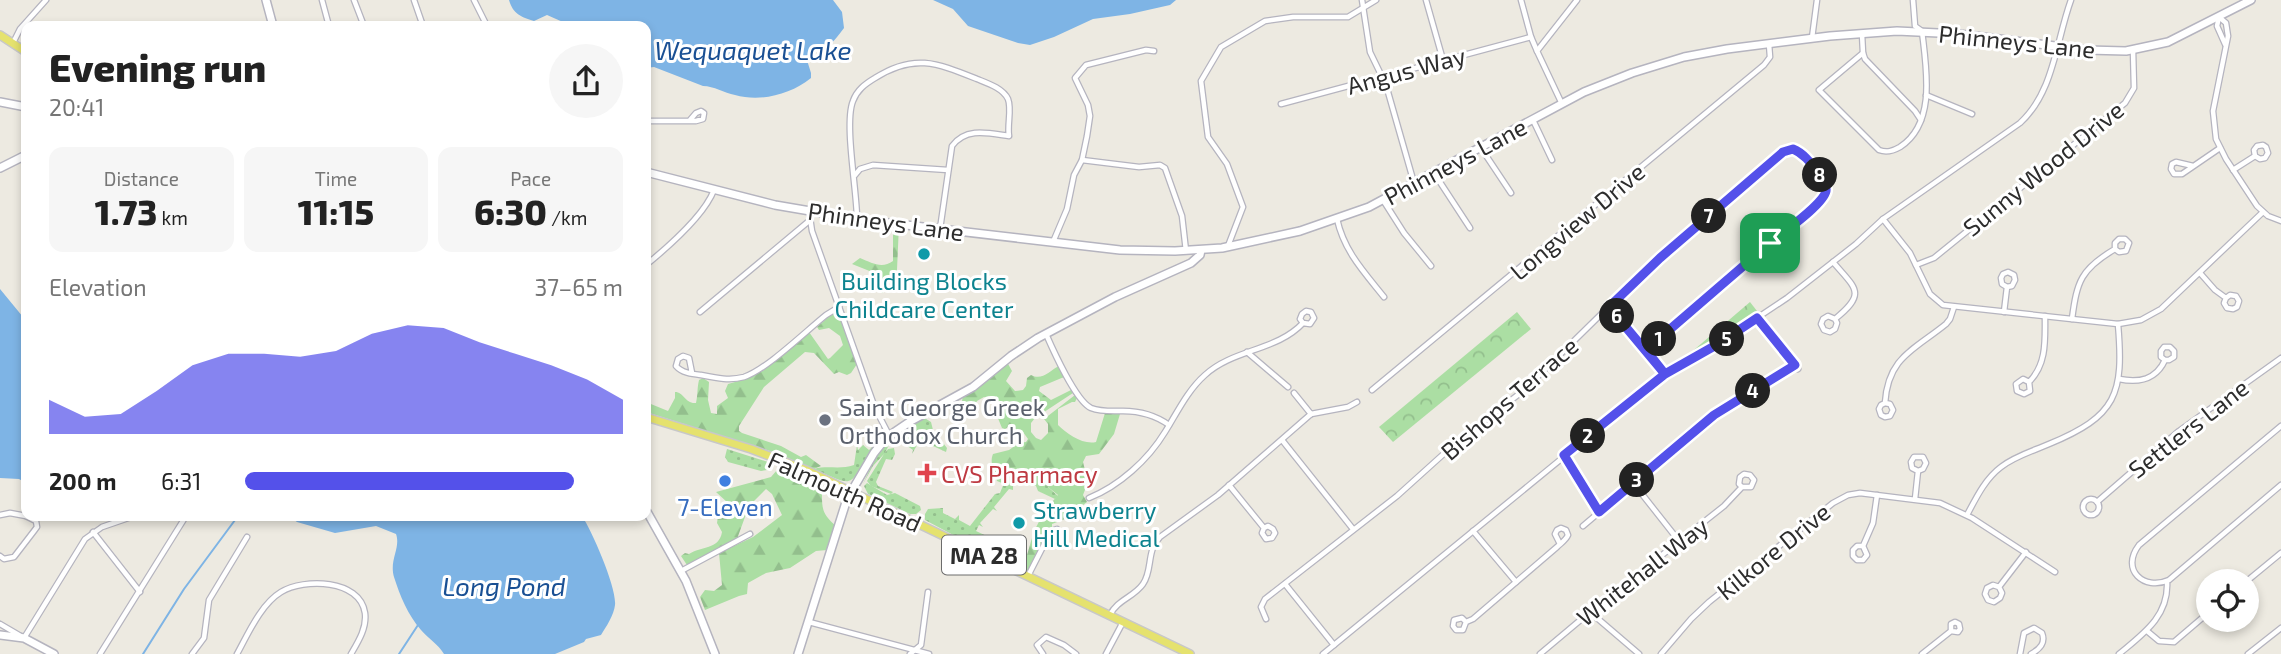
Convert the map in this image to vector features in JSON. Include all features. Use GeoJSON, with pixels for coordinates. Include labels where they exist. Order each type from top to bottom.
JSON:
{"type":"FeatureCollection","features":[{"type":"Feature","properties":{"kind":"main road"},"geometry":{"type":"LineString","coordinates":[[266,0],[272,21]]}},
{"type":"Feature","properties":{"kind":"main road","name":"Phinneys Lane"},"geometry":{"type":"LineString","coordinates":[[651,173],[809,211],[858,219],[1120,250],[1201,250],[1270,239],[1337,219],[1415,184],[1533,119],[1615,79],[1702,54],[1862,33],[1922,31],[2095,51],[2133,50],[2168,42],[2248,1]]}},
{"type":"Feature","properties":{"kind":"main road"},"geometry":{"type":"LineString","coordinates":[[0,35],[21,49]]}},
{"type":"Feature","properties":{"kind":"main road"},"geometry":{"type":"LineString","coordinates":[[0,102],[21,106]]}},
{"type":"Feature","properties":{"kind":"main road"},"geometry":{"type":"LineString","coordinates":[[0,167],[21,157]]}},
{"type":"Feature","properties":{"kind":"main road"},"geometry":{"type":"LineString","coordinates":[[798,654],[846,501],[874,453],[889,435],[967,391],[1017,352],[1046,334],[1115,297],[1191,263],[1200,255],[1201,250]]}},
{"type":"Feature","properties":{"kind":"main road","name":"Falmouth Road"},"geometry":{"type":"LineString","coordinates":[[651,419],[778,459],[852,491],[1190,654]]}},
{"type":"Feature","properties":{"kind":"main road"},"geometry":{"type":"LineString","coordinates":[[651,519],[681,570],[698,606],[715,654]]}},
{"type":"Feature","properties":{"kind":"main road"},"geometry":{"type":"LineString","coordinates":[[0,635],[24,638],[54,654]]}},
{"type":"Feature","properties":{"kind":"street"},"geometry":{"type":"LineString","coordinates":[[27,21],[46,0]]}},
{"type":"Feature","properties":{"kind":"street"},"geometry":{"type":"LineString","coordinates":[[322,0],[328,21]]}},
{"type":"Feature","properties":{"kind":"street"},"geometry":{"type":"LineString","coordinates":[[354,0],[362,21]]}},
{"type":"Feature","properties":{"kind":"street"},"geometry":{"type":"LineString","coordinates":[[414,0],[421,21]]}},
{"type":"Feature","properties":{"kind":"street"},"geometry":{"type":"LineString","coordinates":[[474,0],[484,21]]}},
{"type":"Feature","properties":{"kind":"street"},"geometry":{"type":"LineString","coordinates":[[1362,0],[1370,52],[1382,77],[1415,184]]}},
{"type":"Feature","properties":{"kind":"street"},"geometry":{"type":"LineString","coordinates":[[1228,247],[1243,207],[1227,164],[1208,137],[1201,81],[1221,47],[1265,21],[1348,17],[1376,0]]}},
{"type":"Feature","properties":{"kind":"street"},"geometry":{"type":"LineString","coordinates":[[1426,0],[1443,60]]}},
{"type":"Feature","properties":{"kind":"street"},"geometry":{"type":"LineString","coordinates":[[1521,0],[1531,37],[1562,104]]}},
{"type":"Feature","properties":{"kind":"street"},"geometry":{"type":"LineString","coordinates":[[1537,51],[1577,0]]}},
{"type":"Feature","properties":{"kind":"street"},"geometry":{"type":"LineString","coordinates":[[1812,39],[1816,0]]}},
{"type":"Feature","properties":{"kind":"street"},"geometry":{"type":"LineString","coordinates":[[1863,53],[1819,90],[1882,152],[1891,152],[1905,144],[1916,131],[1926,95],[1922,31],[1915,26],[1913,0]]}},
{"type":"Feature","properties":{"kind":"street"},"geometry":{"type":"LineString","coordinates":[[1323,654],[1665,374],[1718,344],[1787,298],[1883,219],[2027,117],[2041,94],[2059,46],[2071,0]]}},
{"type":"Feature","properties":{"kind":"street"},"geometry":{"type":"LineString","coordinates":[[2218,17],[2227,25],[2228,36],[2213,111],[2220,148],[2254,203],[2263,212],[2281,221]]}},
{"type":"Feature","properties":{"kind":"street"},"geometry":{"type":"LineString","coordinates":[[13,43],[21,28]]}},
{"type":"Feature","properties":{"kind":"street"},"geometry":{"type":"LineString","coordinates":[[1862,33],[1863,53],[1867,62],[1921,120]]}},
{"type":"Feature","properties":{"kind":"street","name":"Angus Way"},"geometry":{"type":"LineString","coordinates":[[1281,104],[1531,37]]}},
{"type":"Feature","properties":{"kind":"street","name":"Longview Drive"},"geometry":{"type":"LineString","coordinates":[[1371,390],[1764,65],[1770,57],[1769,44]]}},
{"type":"Feature","properties":{"kind":"street"},"geometry":{"type":"LineString","coordinates":[[1053,242],[1067,209],[1076,171],[1082,160],[1090,116],[1085,96],[1075,78],[1086,65],[1146,50],[1154,51]]}},
{"type":"Feature","properties":{"kind":"street","name":"Sunny Wood Drive"},"geometry":{"type":"LineString","coordinates":[[1916,265],[1934,258],[2125,103],[2134,88],[2133,50]]}},
{"type":"Feature","properties":{"kind":"street"},"geometry":{"type":"LineString","coordinates":[[858,219],[849,124],[852,103],[858,91],[886,71],[900,65],[916,62],[940,63],[993,85],[1007,97],[1009,136],[986,133],[960,136],[952,146],[940,229]]}},
{"type":"Feature","properties":{"kind":"street"},"geometry":{"type":"LineString","coordinates":[[1926,95],[1972,114]]}},
{"type":"Feature","properties":{"kind":"street"},"geometry":{"type":"LineString","coordinates":[[1533,119],[1552,160]]}},
{"type":"Feature","properties":{"kind":"street"},"geometry":{"type":"LineString","coordinates":[[651,121],[690,120]]}},
{"type":"Feature","properties":{"kind":"street"},"geometry":{"type":"LineString","coordinates":[[1481,147],[1511,193]]}},
{"type":"Feature","properties":{"kind":"street"},"geometry":{"type":"LineString","coordinates":[[2193,166],[2176,162],[2171,169],[2173,174],[2178,175],[2193,166],[2220,148]]}},
{"type":"Feature","properties":{"kind":"street","name":"Bishops Terrace"},"geometry":{"type":"LineString","coordinates":[[1266,620],[1261,610],[1263,601],[1523,391],[1660,258],[1786,150],[1795,150],[1805,157],[1824,181],[1826,192],[1822,198],[1646,350]]}},
{"type":"Feature","properties":{"kind":"street"},"geometry":{"type":"LineString","coordinates":[[2233,170],[2255,156]]}},
{"type":"Feature","properties":{"kind":"street"},"geometry":{"type":"LineString","coordinates":[[1082,160],[1133,166],[1160,165],[1165,168],[1182,216],[1186,251]]}},
{"type":"Feature","properties":{"kind":"street"},"geometry":{"type":"LineString","coordinates":[[855,176],[860,169],[873,165],[948,170]]}},
{"type":"Feature","properties":{"kind":"street"},"geometry":{"type":"LineString","coordinates":[[1434,173],[1470,228]]}},
{"type":"Feature","properties":{"kind":"street"},"geometry":{"type":"LineString","coordinates":[[651,261],[681,234],[714,190]]}},
{"type":"Feature","properties":{"kind":"street"},"geometry":{"type":"LineString","coordinates":[[1383,200],[1404,233],[1431,266]]}},
{"type":"Feature","properties":{"kind":"street"},"geometry":{"type":"LineString","coordinates":[[809,211],[809,221],[874,408],[889,435]]}},
{"type":"Feature","properties":{"kind":"street"},"geometry":{"type":"LineString","coordinates":[[1883,219],[1906,247],[1930,294],[1943,305],[2118,324],[2141,320],[2161,309],[2263,212]]}},
{"type":"Feature","properties":{"kind":"street"},"geometry":{"type":"LineString","coordinates":[[1337,219],[1341,238],[1351,255],[1384,297]]}},
{"type":"Feature","properties":{"kind":"street"},"geometry":{"type":"LineString","coordinates":[[700,312],[809,221]]}},
{"type":"Feature","properties":{"kind":"street"},"geometry":{"type":"LineString","coordinates":[[2072,319],[2081,276],[2093,262],[2115,249]]}},
{"type":"Feature","properties":{"kind":"street"},"geometry":{"type":"LineString","coordinates":[[1833,262],[1853,286],[1856,295],[1853,304],[1835,319]]}},
{"type":"Feature","properties":{"kind":"street"},"geometry":{"type":"LineString","coordinates":[[2200,273],[2226,298]]}},
{"type":"Feature","properties":{"kind":"street"},"geometry":{"type":"LineString","coordinates":[[2004,312],[2007,287]]}},
{"type":"Feature","properties":{"kind":"street"},"geometry":{"type":"LineString","coordinates":[[692,373],[689,358],[683,356],[678,359],[678,369],[692,373],[728,380],[754,373],[839,307]]}},
{"type":"Feature","properties":{"kind":"street"},"geometry":{"type":"LineString","coordinates":[[1609,307],[1665,374]]}},
{"type":"Feature","properties":{"kind":"street"},"geometry":{"type":"LineString","coordinates":[[1885,403],[1888,382],[1898,361],[1946,324],[1954,307]]}},
{"type":"Feature","properties":{"kind":"street"},"geometry":{"type":"LineString","coordinates":[[2029,382],[2037,372],[2043,356],[2045,316]]}},
{"type":"Feature","properties":{"kind":"street"},"geometry":{"type":"LineString","coordinates":[[1583,526],[1714,415],[1796,367],[1757,318]]}},
{"type":"Feature","properties":{"kind":"street"},"geometry":{"type":"LineString","coordinates":[[1089,498],[1101,493],[1135,468],[1160,440],[1189,392],[1216,366],[1246,351],[1285,338],[1303,323]]}},
{"type":"Feature","properties":{"kind":"street"},"geometry":{"type":"LineString","coordinates":[[1966,515],[1987,481],[2001,467],[2082,429],[2098,417],[2111,400],[2119,379],[2121,359],[2118,324]]}},
{"type":"Feature","properties":{"kind":"street"},"geometry":{"type":"LineString","coordinates":[[1046,334],[1076,393],[1088,406],[1102,411],[1130,411],[1150,415],[1169,425]]}},
{"type":"Feature","properties":{"kind":"street"},"geometry":{"type":"LineString","coordinates":[[1246,351],[1288,387]]}},
{"type":"Feature","properties":{"kind":"street","name":"Settlers Lane"},"geometry":{"type":"LineString","coordinates":[[2097,502],[2179,431],[2281,358]]}},
{"type":"Feature","properties":{"kind":"street"},"geometry":{"type":"LineString","coordinates":[[2119,379],[2147,379],[2159,371],[2165,360]]}},
{"type":"Feature","properties":{"kind":"street"},"geometry":{"type":"LineString","coordinates":[[1294,393],[1311,414]]}},
{"type":"Feature","properties":{"kind":"street"},"geometry":{"type":"LineString","coordinates":[[1110,616],[1116,606],[1142,586],[1156,541],[1229,485],[1311,414],[1348,407],[1357,402]]}},
{"type":"Feature","properties":{"kind":"street"},"geometry":{"type":"LineString","coordinates":[[2281,426],[2135,550],[2131,563],[2136,575],[2153,583],[2166,582],[2281,485]]}},
{"type":"Feature","properties":{"kind":"street"},"geometry":{"type":"LineString","coordinates":[[1282,440],[1353,529]]}},
{"type":"Feature","properties":{"kind":"street"},"geometry":{"type":"LineString","coordinates":[[1564,455],[1599,512]]}},
{"type":"Feature","properties":{"kind":"street"},"geometry":{"type":"LineString","coordinates":[[1915,499],[1917,471]]}},
{"type":"Feature","properties":{"kind":"street"},"geometry":{"type":"LineString","coordinates":[[1634,483],[1679,541]]}},
{"type":"Feature","properties":{"kind":"street"},"geometry":{"type":"LineString","coordinates":[[1229,485],[1264,528]]}},
{"type":"Feature","properties":{"kind":"street","name":"Whitehall Way"},"geometry":{"type":"LineString","coordinates":[[1540,654],[1724,506],[1742,487]]}},
{"type":"Feature","properties":{"kind":"street","name":"Kilkore Drive"},"geometry":{"type":"LineString","coordinates":[[1661,654],[1704,607],[1833,503],[1854,494],[1915,499],[1946,505],[2055,572]]}},
{"type":"Feature","properties":{"kind":"street"},"geometry":{"type":"LineString","coordinates":[[1863,546],[1873,523],[1877,495]]}},
{"type":"Feature","properties":{"kind":"street"},"geometry":{"type":"LineString","coordinates":[[0,515],[21,515]]}},
{"type":"Feature","properties":{"kind":"street"},"geometry":{"type":"LineString","coordinates":[[0,556],[4,559],[14,557],[37,527],[36,521]]}},
{"type":"Feature","properties":{"kind":"street"},"geometry":{"type":"LineString","coordinates":[[0,624],[24,638],[85,539],[93,532],[118,521]]}},
{"type":"Feature","properties":{"kind":"street"},"geometry":{"type":"LineString","coordinates":[[100,654],[183,521]]}},
{"type":"Feature","properties":{"kind":"street"},"geometry":{"type":"LineString","coordinates":[[1028,576],[1051,531],[1057,529]]}},
{"type":"Feature","properties":{"kind":"street"},"geometry":{"type":"LineString","coordinates":[[1473,531],[1516,582]]}},
{"type":"Feature","properties":{"kind":"street"},"geometry":{"type":"LineString","coordinates":[[93,532],[139,592]]}},
{"type":"Feature","properties":{"kind":"street"},"geometry":{"type":"LineString","coordinates":[[681,570],[750,534]]}},
{"type":"Feature","properties":{"kind":"street"},"geometry":{"type":"LineString","coordinates":[[192,654],[204,638],[209,600],[247,537]]}},
{"type":"Feature","properties":{"kind":"street"},"geometry":{"type":"LineString","coordinates":[[1465,622],[1471,620],[1560,544]]}},
{"type":"Feature","properties":{"kind":"street"},"geometry":{"type":"LineString","coordinates":[[1999,587],[2026,552]]}},
{"type":"Feature","properties":{"kind":"street"},"geometry":{"type":"LineString","coordinates":[[2259,571],[2281,553]]}},
{"type":"Feature","properties":{"kind":"street"},"geometry":{"type":"LineString","coordinates":[[2119,654],[2158,618],[2164,606],[2166,582]]}},
{"type":"Feature","properties":{"kind":"street"},"geometry":{"type":"LineString","coordinates":[[237,654],[264,608],[274,597],[289,587],[311,583],[345,590],[361,603],[365,614],[364,627],[351,654]]}},
{"type":"Feature","properties":{"kind":"street"},"geometry":{"type":"LineString","coordinates":[[1286,584],[1334,645]]}},
{"type":"Feature","properties":{"kind":"street"},"geometry":{"type":"LineString","coordinates":[[910,654],[921,645],[923,639],[928,592]]}},
{"type":"Feature","properties":{"kind":"street"},"geometry":{"type":"LineString","coordinates":[[1590,612],[1639,654]]}},
{"type":"Feature","properties":{"kind":"street"},"geometry":{"type":"LineString","coordinates":[[808,622],[929,654]]}},
{"type":"Feature","properties":{"kind":"street"},"geometry":{"type":"LineString","coordinates":[[1106,654],[1124,622]]}},
{"type":"Feature","properties":{"kind":"street"},"geometry":{"type":"LineString","coordinates":[[2146,631],[2159,641],[2174,642],[2196,623]]}},
{"type":"Feature","properties":{"kind":"street"},"geometry":{"type":"LineString","coordinates":[[2020,654],[2024,633],[2034,628],[2040,631],[2044,639],[2040,647],[2031,654]]}},
{"type":"Feature","properties":{"kind":"street"},"geometry":{"type":"LineString","coordinates":[[2248,654],[2281,628]]}},
{"type":"Feature","properties":{"kind":"street"},"geometry":{"type":"LineString","coordinates":[[1922,654],[1951,631]]}},
{"type":"Feature","properties":{"kind":"street"},"geometry":{"type":"LineString","coordinates":[[1043,654],[1037,645],[1046,637],[1076,654]]}},
{"type":"Feature","properties":{"kind":"green space"},"geometry":{"type":"Polygon","coordinates":[[[893,225],[899,225],[897,270],[894,277],[884,280],[881,293],[872,287],[872,272],[852,264],[860,258],[881,265],[893,261],[893,225]]]}},
{"type":"Feature","properties":{"kind":"green space"},"geometry":{"type":"Polygon","coordinates":[[[1750,302],[1757,311],[1688,355],[1750,302]]]}},
{"type":"Feature","properties":{"kind":"green space"},"geometry":{"type":"Polygon","coordinates":[[[834,312],[839,314],[857,364],[851,373],[834,374],[814,353],[805,352],[764,387],[739,426],[739,431],[781,446],[801,457],[806,455],[821,466],[814,469],[773,452],[651,414],[651,404],[668,411],[675,392],[689,402],[696,403],[699,380],[703,378],[709,382],[708,400],[711,413],[717,414],[717,406],[728,398],[725,391],[728,384],[764,370],[809,332],[828,359],[830,358],[843,345],[840,336],[829,328],[819,330],[817,327],[834,312]]]}},
{"type":"Feature","properties":{"kind":"green space"},"geometry":{"type":"Polygon","coordinates":[[[1517,312],[1531,329],[1393,442],[1379,427],[1517,312]]]}},
{"type":"Feature","properties":{"kind":"green space"},"geometry":{"type":"Polygon","coordinates":[[[1007,362],[1012,371],[1006,381],[1015,391],[1023,390],[1027,378],[1031,375],[1042,376],[1059,366],[1064,377],[1040,387],[1039,391],[1051,400],[1071,390],[1073,393],[1035,418],[1031,423],[1031,432],[1036,438],[1041,440],[1048,433],[1048,424],[1044,419],[1075,395],[1075,402],[1058,409],[1058,425],[1081,440],[1096,442],[1105,413],[1120,414],[1114,434],[1099,454],[1086,456],[1083,462],[1088,482],[1083,495],[1087,502],[1065,519],[1052,524],[1028,571],[1023,566],[1033,534],[1041,519],[1053,509],[1053,501],[1058,495],[1048,487],[1047,479],[1026,469],[1009,486],[997,481],[992,465],[993,454],[1009,450],[1028,439],[1023,432],[1015,432],[1011,425],[1002,428],[997,416],[998,402],[984,397],[977,401],[972,412],[962,401],[963,396],[1007,362]]]}},
{"type":"Feature","properties":{"kind":"green space"},"geometry":{"type":"Polygon","coordinates":[[[923,417],[931,422],[933,430],[947,448],[946,452],[920,440],[912,454],[913,450],[903,443],[899,445],[896,441],[897,433],[923,417]]]}},
{"type":"Feature","properties":{"kind":"green space"},"geometry":{"type":"Polygon","coordinates":[[[857,445],[858,450],[863,445],[869,450],[872,447],[872,451],[850,481],[814,469],[854,465],[857,445]]]}},
{"type":"Feature","properties":{"kind":"green space"},"geometry":{"type":"Polygon","coordinates":[[[889,445],[885,453],[894,448],[895,454],[892,460],[886,459],[876,482],[878,486],[893,492],[891,494],[871,486],[867,481],[884,454],[873,466],[863,484],[877,454],[883,446],[889,445]]]}},
{"type":"Feature","properties":{"kind":"green space"},"geometry":{"type":"Polygon","coordinates":[[[727,449],[768,462],[769,466],[767,470],[761,471],[728,462],[725,457],[727,449]]]}},
{"type":"Feature","properties":{"kind":"green space"},"geometry":{"type":"Polygon","coordinates":[[[1024,469],[1047,479],[1048,487],[1058,496],[1055,499],[1038,491],[1036,486],[1027,486],[1027,479],[1021,479],[1019,481],[1026,484],[1013,484],[1013,490],[1009,489],[994,507],[997,511],[993,509],[980,523],[983,527],[979,525],[976,531],[1010,547],[1012,555],[986,544],[985,539],[975,539],[973,542],[1007,559],[1011,557],[1007,561],[1002,561],[925,520],[928,509],[943,508],[943,513],[955,519],[959,515],[959,520],[970,526],[995,494],[1000,493],[1004,483],[1009,485],[1024,469]]]}},
{"type":"Feature","properties":{"kind":"green space"},"geometry":{"type":"Polygon","coordinates":[[[777,470],[804,479],[822,489],[823,509],[835,525],[827,550],[816,551],[790,568],[766,573],[748,583],[747,594],[705,610],[700,597],[705,590],[714,591],[722,585],[719,553],[753,537],[782,515],[772,494],[766,489],[749,506],[737,539],[687,565],[681,556],[713,545],[720,538],[722,532],[717,523],[718,516],[728,503],[716,492],[771,477],[777,470]]]}},
{"type":"Feature","properties":{"kind":"green space"},"geometry":{"type":"Polygon","coordinates":[[[867,483],[887,495],[895,493],[920,506],[921,510],[910,514],[868,494],[864,486],[867,483]]]}},
{"type":"Feature","properties":{"kind":"water","name":"Wequaquet Lake"},"geometry":{"type":"Polygon","coordinates":[[[509,0],[833,0],[842,12],[844,28],[829,45],[806,57],[811,78],[784,93],[754,98],[703,86],[651,67],[651,21],[561,21],[547,15],[534,21],[513,9],[509,0]]]}},
{"type":"Feature","properties":{"kind":"water"},"geometry":{"type":"Polygon","coordinates":[[[933,0],[1176,0],[1170,5],[1093,19],[1030,45],[968,26],[953,9],[933,0]]]}},
{"type":"Feature","properties":{"kind":"water"},"geometry":{"type":"Polygon","coordinates":[[[0,289],[21,315],[21,480],[0,478],[0,289]]]}},
{"type":"Feature","properties":{"kind":"water","name":"Long Pond"},"geometry":{"type":"Polygon","coordinates":[[[585,521],[608,573],[615,597],[614,609],[601,635],[555,654],[444,654],[416,624],[399,591],[393,571],[396,534],[376,526],[335,533],[297,522],[585,521]]]}},
{"type":"Feature","properties":{"kind":"waterway"},"geometry":{"type":"LineString","coordinates":[[143,654],[184,589],[234,521]]}},
{"type":"Feature","properties":{"kind":"waterway"},"geometry":{"type":"LineString","coordinates":[[399,654],[418,625]]}},
{"type":"Feature","properties":{"kind":"place","name":"Building Blocks Childcare Center"},"geometry":{"type":"Point","coordinates":[924,254]}},
{"type":"Feature","properties":{"kind":"place","name":"Saint George Greek Orthodox Church"},"geometry":{"type":"Point","coordinates":[825,420]}},
{"type":"Feature","properties":{"kind":"place","name":"CVS Pharmacy"},"geometry":{"type":"Point","coordinates":[927,473]}},
{"type":"Feature","properties":{"kind":"place","name":"7-Eleven"},"geometry":{"type":"Point","coordinates":[725,481]}},
{"type":"Feature","properties":{"kind":"place","name":"Strawberry Hill Medical"},"geometry":{"type":"Point","coordinates":[1019,523]}},
{"type":"Feature","properties":{"kind":"route"},"geometry":{"type":"LineString","coordinates":[[1770,243],[1646,350],[1665,374],[1564,455],[1599,512],[1714,415],[1795,365],[1757,318],[1732,336],[1665,374],[1609,307],[1660,258],[1783,152],[1793,149],[1805,157],[1822,177],[1826,192],[1818,203],[1770,243]]}}]}
